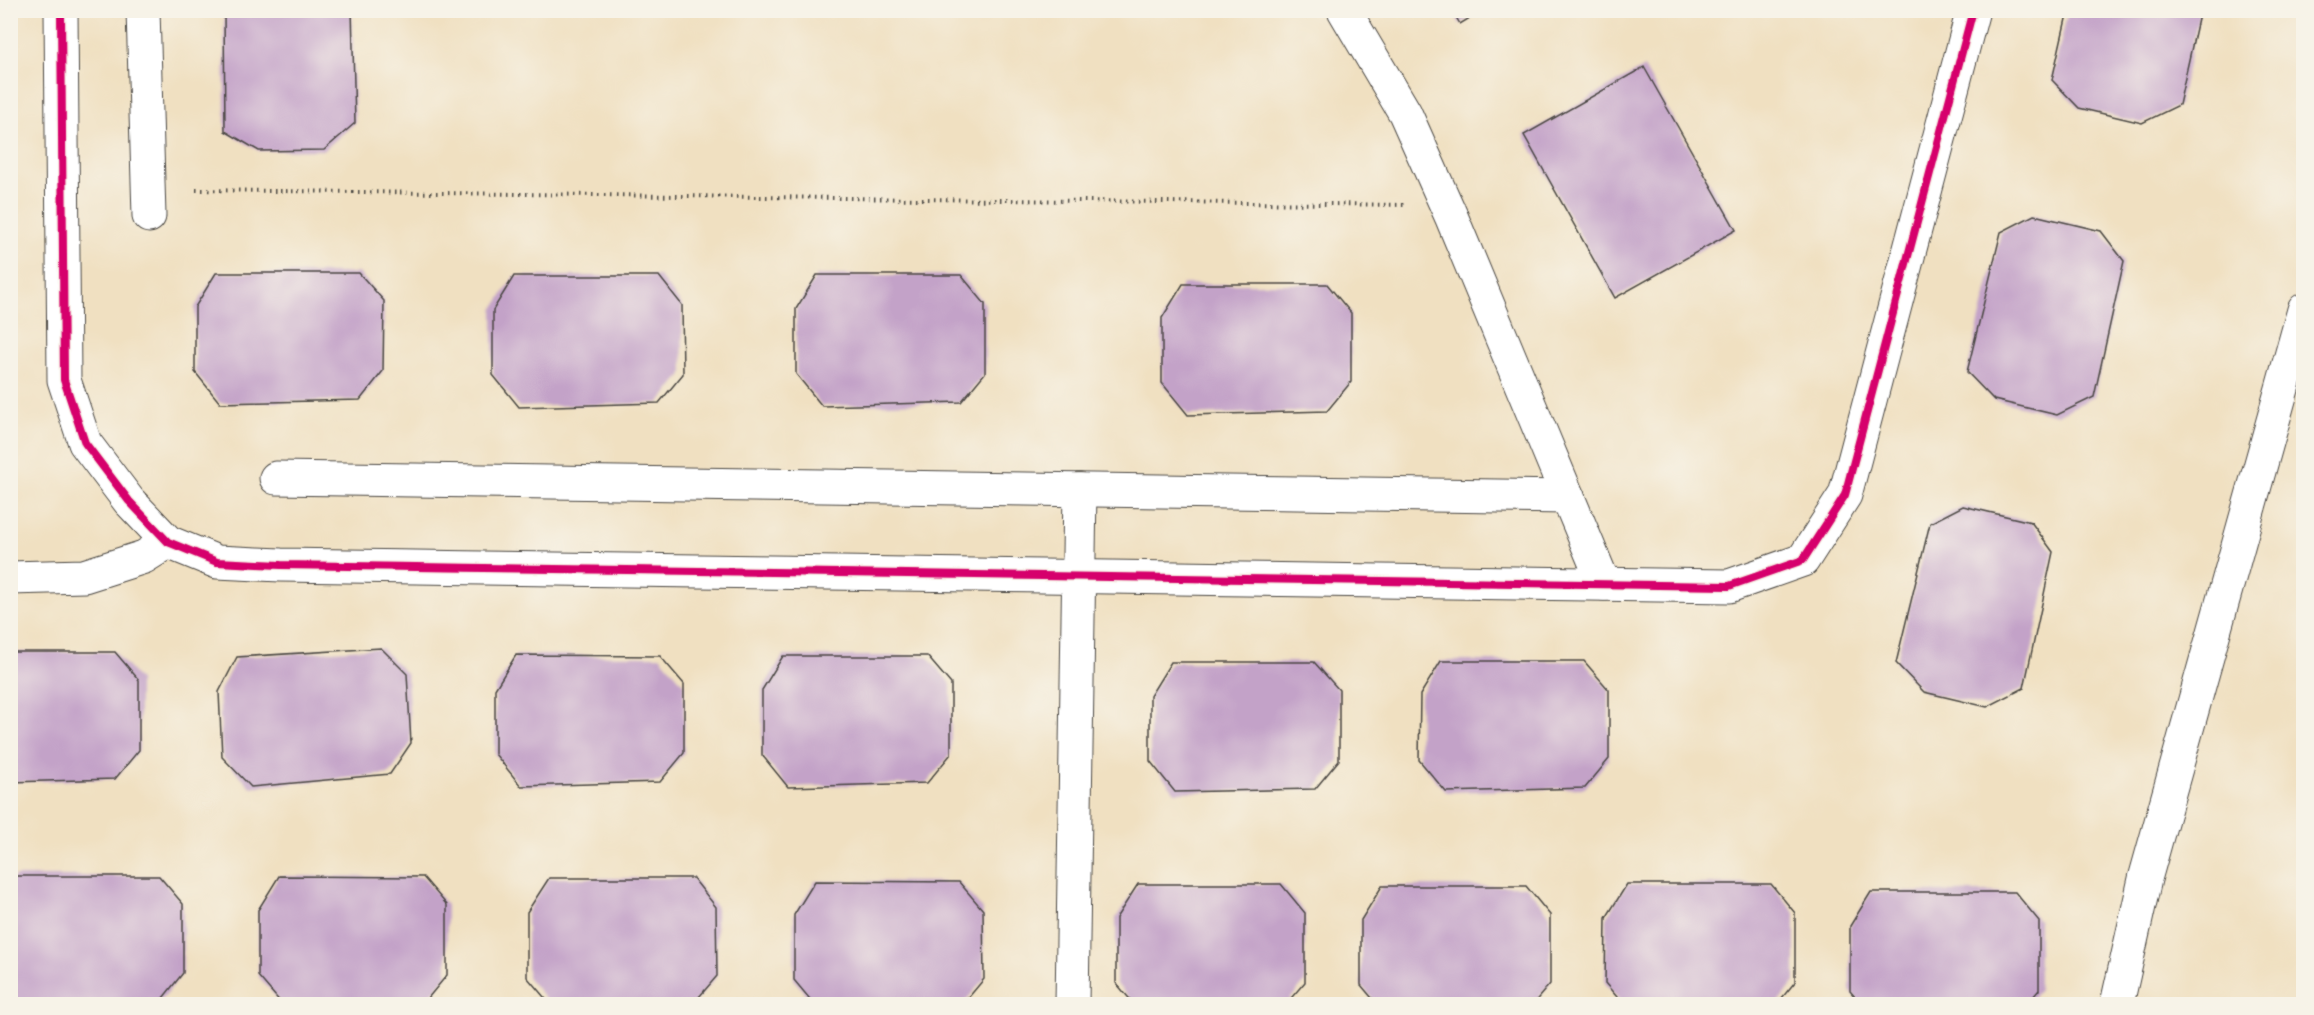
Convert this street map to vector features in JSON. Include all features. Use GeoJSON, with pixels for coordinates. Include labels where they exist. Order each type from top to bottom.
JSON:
{"type":"FeatureCollection","features":[{"type":"Feature","properties":{"kind":"street"},"geometry":{"type":"LineString","coordinates":[[60,10],[64,380],[85,443],[129,501],[168,542],[217,562],[281,565],[1729,586],[1803,560],[1845,495],[1973,10]]}},
{"type":"Feature","properties":{"kind":"street"},"geometry":{"type":"LineString","coordinates":[[143,10],[149,216]]}},
{"type":"Feature","properties":{"kind":"street"},"geometry":{"type":"LineString","coordinates":[[1344,10],[1405,113],[1446,205],[1604,584]]}},
{"type":"Feature","properties":{"kind":"street"},"geometry":{"type":"LineString","coordinates":[[2116,1005],[2145,879],[2304,310]]}},
{"type":"Feature","properties":{"kind":"street"},"geometry":{"type":"LineString","coordinates":[[276,478],[1568,497]]}},
{"type":"Feature","properties":{"kind":"street"},"geometry":{"type":"LineString","coordinates":[[1072,1005],[1080,490]]}},
{"type":"Feature","properties":{"kind":"street"},"geometry":{"type":"LineString","coordinates":[[10,578],[84,576],[144,558],[168,542]]}},
{"type":"Feature","properties":{"kind":"path"},"geometry":{"type":"LineString","coordinates":[[196,190],[1446,205]]}},
{"type":"Feature","properties":{"kind":"building"},"geometry":{"type":"Polygon","coordinates":[[[224,10],[352,10],[355,123],[324,150],[259,151],[225,131],[224,10]]]}},
{"type":"Feature","properties":{"kind":"building"},"geometry":{"type":"Polygon","coordinates":[[[1452,10],[1483,10],[1460,24],[1452,10]]]}},
{"type":"Feature","properties":{"kind":"building"},"geometry":{"type":"Polygon","coordinates":[[[2068,10],[2200,10],[2179,105],[2142,123],[2079,108],[2052,80],[2068,10]]]}},
{"type":"Feature","properties":{"kind":"building"},"geometry":{"type":"Polygon","coordinates":[[[1644,67],[1736,230],[1615,298],[1524,135],[1644,67]]]}},
{"type":"Feature","properties":{"kind":"building"},"geometry":{"type":"Polygon","coordinates":[[[2034,215],[2101,231],[2124,261],[2094,397],[2057,415],[1994,400],[1967,372],[2001,232],[2034,215]]]}},
{"type":"Feature","properties":{"kind":"building"},"geometry":{"type":"Polygon","coordinates":[[[216,273],[359,273],[384,301],[383,371],[360,400],[220,403],[195,372],[195,307],[216,273]]]}},
{"type":"Feature","properties":{"kind":"building"},"geometry":{"type":"Polygon","coordinates":[[[817,275],[961,275],[985,304],[985,373],[961,402],[822,406],[796,374],[796,309],[817,275]]]}},
{"type":"Feature","properties":{"kind":"building"},"geometry":{"type":"Polygon","coordinates":[[[514,276],[659,276],[682,305],[683,374],[659,403],[519,407],[493,375],[493,310],[514,276]]]}},
{"type":"Feature","properties":{"kind":"building"},"geometry":{"type":"Polygon","coordinates":[[[1183,284],[1327,284],[1351,313],[1351,382],[1327,411],[1188,415],[1162,383],[1162,318],[1183,284]]]}},
{"type":"Feature","properties":{"kind":"building"},"geometry":{"type":"Polygon","coordinates":[[[1963,506],[2031,522],[2053,552],[2024,688],[1987,707],[1924,692],[1896,663],[1930,523],[1963,506]]]}},
{"type":"Feature","properties":{"kind":"building"},"geometry":{"type":"Polygon","coordinates":[[[381,648],[407,674],[411,743],[390,774],[251,787],[222,757],[219,692],[237,657],[381,648]]]}},
{"type":"Feature","properties":{"kind":"building"},"geometry":{"type":"Polygon","coordinates":[[[10,652],[115,652],[139,680],[139,750],[115,779],[10,782],[10,652]]]}},
{"type":"Feature","properties":{"kind":"building"},"geometry":{"type":"Polygon","coordinates":[[[516,655],[660,656],[684,684],[684,753],[660,782],[521,786],[495,754],[495,689],[516,655]]]}},
{"type":"Feature","properties":{"kind":"building"},"geometry":{"type":"Polygon","coordinates":[[[783,656],[927,656],[951,684],[951,754],[927,783],[788,787],[762,755],[762,690],[783,656]]]}},
{"type":"Feature","properties":{"kind":"building"},"geometry":{"type":"Polygon","coordinates":[[[1441,661],[1584,661],[1609,690],[1609,759],[1585,788],[1446,792],[1419,760],[1420,695],[1441,661]]]}},
{"type":"Feature","properties":{"kind":"building"},"geometry":{"type":"Polygon","coordinates":[[[1171,662],[1314,662],[1339,690],[1339,760],[1315,789],[1175,792],[1150,761],[1150,696],[1171,662]]]}},
{"type":"Feature","properties":{"kind":"building"},"geometry":{"type":"Polygon","coordinates":[[[15,876],[159,876],[183,904],[183,973],[159,1003],[19,1004],[10,995],[10,883],[15,876]]]}},
{"type":"Feature","properties":{"kind":"building"},"geometry":{"type":"Polygon","coordinates":[[[279,876],[423,877],[447,905],[447,975],[423,1004],[282,1004],[258,976],[258,910],[279,876]]]}},
{"type":"Feature","properties":{"kind":"building"},"geometry":{"type":"Polygon","coordinates":[[[549,878],[693,878],[716,907],[717,976],[693,1004],[550,1004],[527,977],[527,912],[549,878]]]}},
{"type":"Feature","properties":{"kind":"building"},"geometry":{"type":"Polygon","coordinates":[[[815,881],[959,882],[983,910],[984,979],[963,1004],[814,1004],[794,980],[794,915],[815,881]]]}},
{"type":"Feature","properties":{"kind":"building"},"geometry":{"type":"Polygon","coordinates":[[[1138,884],[1281,884],[1305,913],[1305,982],[1286,1004],[1134,1004],[1116,983],[1116,918],[1138,884]]]}},
{"type":"Feature","properties":{"kind":"building"},"geometry":{"type":"Polygon","coordinates":[[[1627,884],[1771,884],[1795,913],[1795,982],[1777,1004],[1623,1004],[1605,983],[1606,918],[1627,884]]]}},
{"type":"Feature","properties":{"kind":"building"},"geometry":{"type":"Polygon","coordinates":[[[1382,886],[1526,886],[1550,915],[1550,984],[1533,1004],[1377,1004],[1361,985],[1361,920],[1382,886]]]}},
{"type":"Feature","properties":{"kind":"building"},"geometry":{"type":"Polygon","coordinates":[[[1871,892],[2015,892],[2039,921],[2039,990],[2027,1004],[1861,1004],[1850,991],[1850,926],[1871,892]]]}},
{"type":"Feature","properties":{"kind":"cycle path"},"geometry":{"type":"LineString","coordinates":[[61,10],[64,380],[85,443],[129,501],[168,542],[217,562],[281,565],[1729,586],[1803,560],[1845,495],[1973,10]]}}]}
